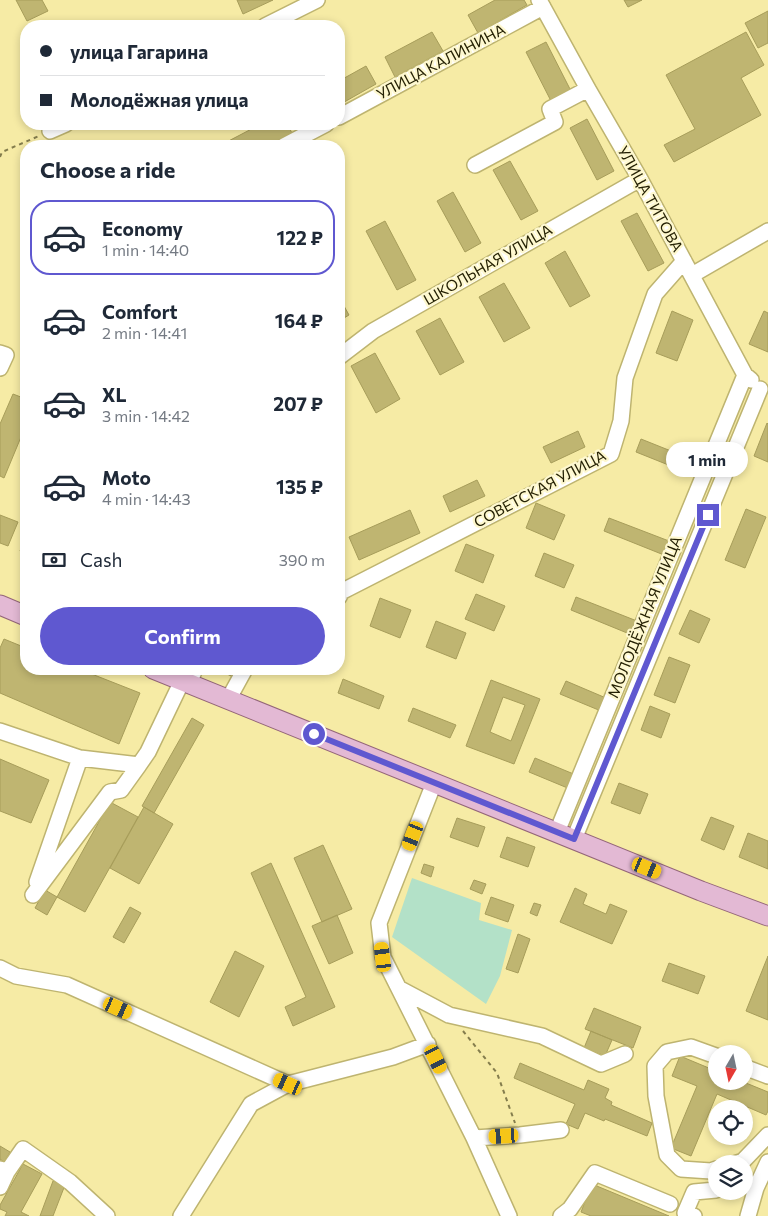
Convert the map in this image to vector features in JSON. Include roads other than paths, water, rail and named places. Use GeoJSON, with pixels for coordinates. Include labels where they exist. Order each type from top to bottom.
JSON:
{"type":"FeatureCollection","features":[{"type":"Feature","properties":{"kind":"main road"},"geometry":{"type":"LineString","coordinates":[[0,605],[20,613]]}},
{"type":"Feature","properties":{"kind":"main road"},"geometry":{"type":"LineString","coordinates":[[188,678],[228,700],[768,916]]}},
{"type":"Feature","properties":{"kind":"street"},"geometry":{"type":"LineString","coordinates":[[277,20],[317,0]]}},
{"type":"Feature","properties":{"kind":"street","name":"УЛИЦА ТИТОВА"},"geometry":{"type":"LineString","coordinates":[[541,4],[640,178],[745,375],[764,390]]}},
{"type":"Feature","properties":{"kind":"street","name":"УЛИЦА КАЛИНИНА"},"geometry":{"type":"LineString","coordinates":[[345,114],[541,4]]}},
{"type":"Feature","properties":{"kind":"street"},"geometry":{"type":"LineString","coordinates":[[475,165],[555,122],[550,109],[588,89]]}},
{"type":"Feature","properties":{"kind":"street"},"geometry":{"type":"LineString","coordinates":[[295,140],[315,130]]}},
{"type":"Feature","properties":{"kind":"street","name":"ШКОЛЬНАЯ УЛИЦА"},"geometry":{"type":"LineString","coordinates":[[345,352],[373,331],[640,178]]}},
{"type":"Feature","properties":{"kind":"street"},"geometry":{"type":"LineString","coordinates":[[692,275],[768,231]]}},
{"type":"Feature","properties":{"kind":"street","name":"СОВЕТСКАЯ УЛИЦА"},"geometry":{"type":"LineString","coordinates":[[345,590],[611,454],[621,421],[625,378],[656,294],[684,261]]}},
{"type":"Feature","properties":{"kind":"street"},"geometry":{"type":"LineString","coordinates":[[0,352],[6,355],[0,368]]}},
{"type":"Feature","properties":{"kind":"street","name":"МОЛОДЁЖНАЯ УЛИЦА"},"geometry":{"type":"LineString","coordinates":[[557,832],[745,375]]}},
{"type":"Feature","properties":{"kind":"street","name":"МОЛОДЁЖНАЯ УЛИЦА"},"geometry":{"type":"LineString","coordinates":[[574,839],[764,390]]}},
{"type":"Feature","properties":{"kind":"street"},"geometry":{"type":"LineString","coordinates":[[228,700],[242,675]]}},
{"type":"Feature","properties":{"kind":"street"},"geometry":{"type":"LineString","coordinates":[[80,758],[33,895],[110,792],[121,790],[139,765],[188,678]]}},
{"type":"Feature","properties":{"kind":"street"},"geometry":{"type":"LineString","coordinates":[[0,730],[80,758],[139,765]]}},
{"type":"Feature","properties":{"kind":"street"},"geometry":{"type":"LineString","coordinates":[[434,783],[379,923],[383,957],[474,1138],[509,1216]]}},
{"type":"Feature","properties":{"kind":"street"},"geometry":{"type":"LineString","coordinates":[[0,968],[16,976],[67,985],[288,1084]]}},
{"type":"Feature","properties":{"kind":"street"},"geometry":{"type":"LineString","coordinates":[[400,989],[449,1015],[542,1036],[601,1064],[625,1054]]}},
{"type":"Feature","properties":{"kind":"street"},"geometry":{"type":"LineString","coordinates":[[180,1216],[251,1104],[288,1084],[393,1057],[428,1044]]}},
{"type":"Feature","properties":{"kind":"street"},"geometry":{"type":"LineString","coordinates":[[708,1053],[691,1047],[667,1052],[654,1066],[656,1096],[666,1155],[680,1168],[708,1171]]}},
{"type":"Feature","properties":{"kind":"street"},"geometry":{"type":"LineString","coordinates":[[753,1070],[768,1076]]}},
{"type":"Feature","properties":{"kind":"street"},"geometry":{"type":"LineString","coordinates":[[474,1138],[561,1130]]}},
{"type":"Feature","properties":{"kind":"street"},"geometry":{"type":"LineString","coordinates":[[748,1155],[768,1136]]}},
{"type":"Feature","properties":{"kind":"street"},"geometry":{"type":"LineString","coordinates":[[0,1187],[3,1171],[24,1149],[70,1182],[107,1216]]}},
{"type":"Feature","properties":{"kind":"street"},"geometry":{"type":"LineString","coordinates":[[753,1184],[768,1162]]}},
{"type":"Feature","properties":{"kind":"street"},"geometry":{"type":"LineString","coordinates":[[560,1216],[570,1209],[595,1173],[670,1204]]}},
{"type":"Feature","properties":{"kind":"street"},"geometry":{"type":"LineString","coordinates":[[694,1216],[685,1213],[694,1192],[708,1191]]}},
{"type":"Feature","properties":{"kind":"street"},"geometry":{"type":"LineString","coordinates":[[748,1216],[749,1200]]}}]}
